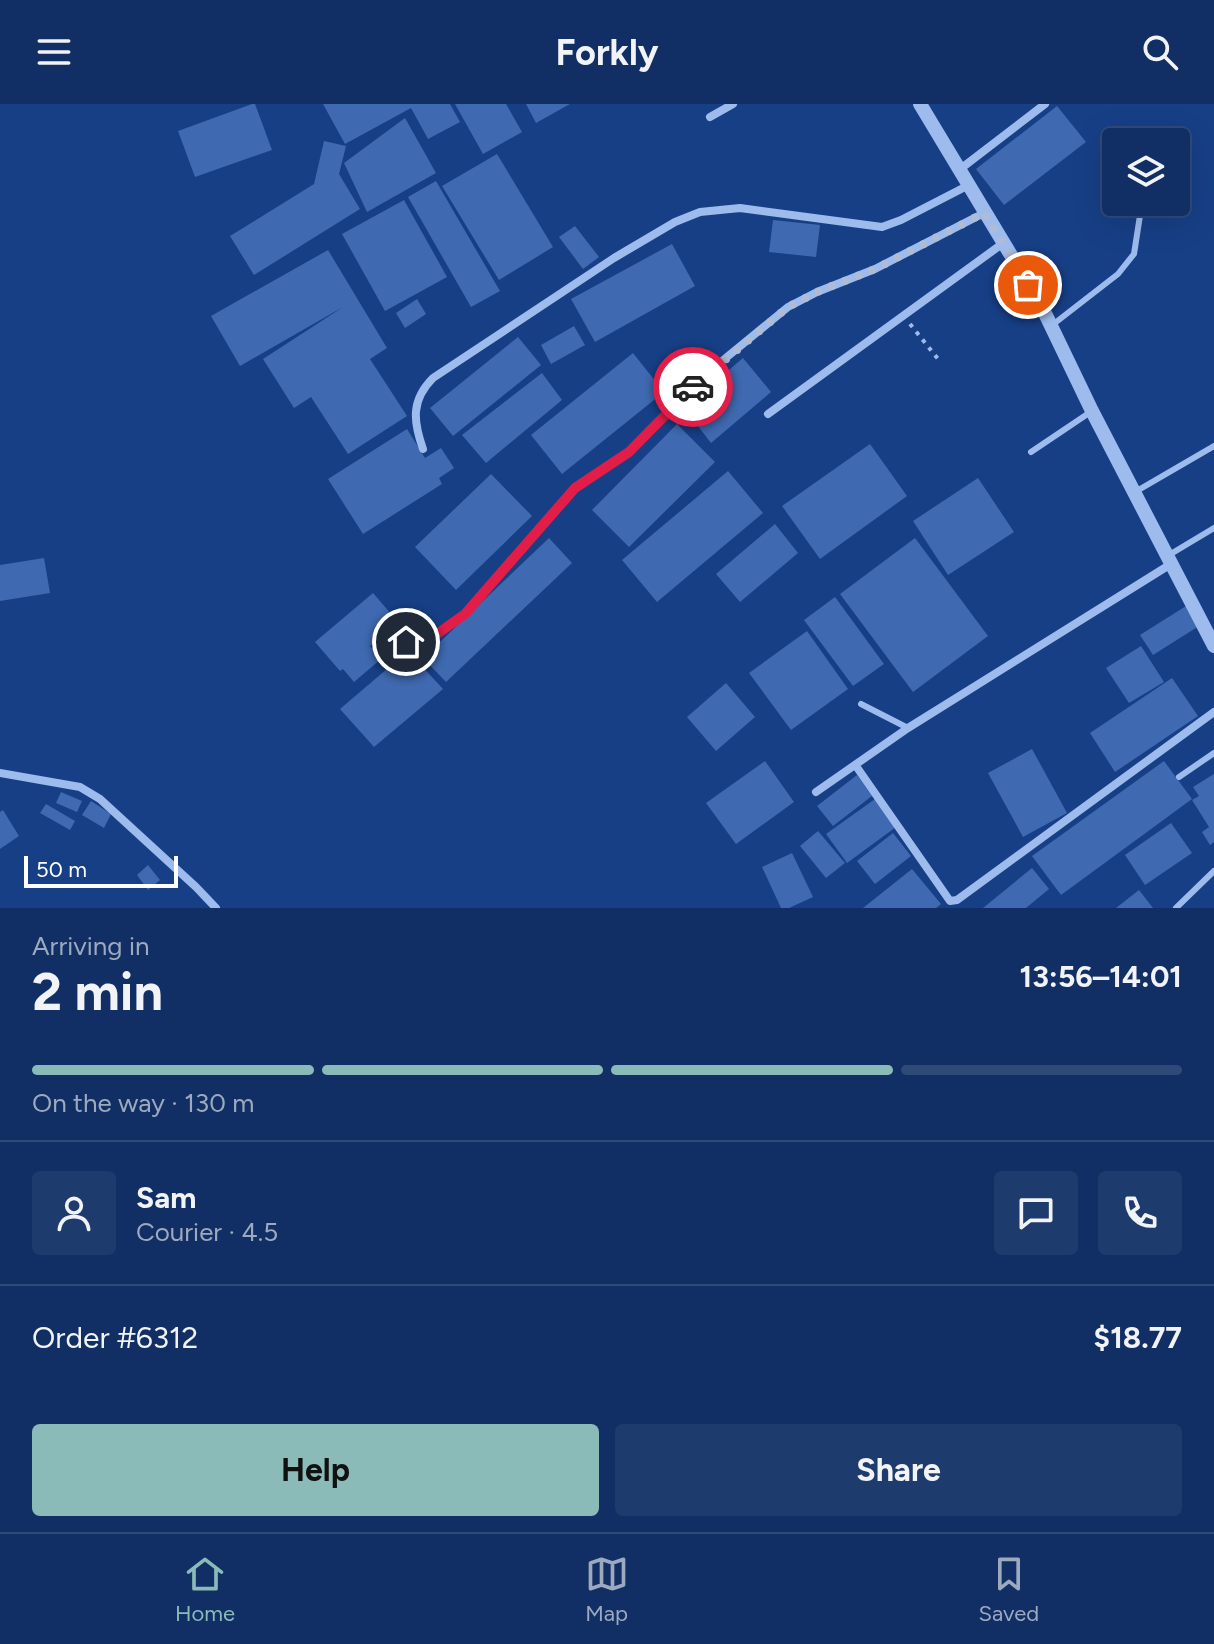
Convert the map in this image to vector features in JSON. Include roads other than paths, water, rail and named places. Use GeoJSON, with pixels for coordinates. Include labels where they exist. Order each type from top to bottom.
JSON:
{"type":"FeatureCollection","features":[{"type":"Feature","properties":{"kind":"street"},"geometry":{"type":"LineString","coordinates":[[710,117],[733,104]]}},
{"type":"Feature","properties":{"kind":"street"},"geometry":{"type":"LineString","coordinates":[[920,104],[1051,326],[1214,646]]}},
{"type":"Feature","properties":{"kind":"street"},"geometry":{"type":"LineString","coordinates":[[958,171],[1033,108],[1045,104]]}},
{"type":"Feature","properties":{"kind":"street"},"geometry":{"type":"LineString","coordinates":[[423,449],[415,425],[420,391],[433,378],[614,258],[675,222],[700,212],[740,208],[882,227],[967,186]]}},
{"type":"Feature","properties":{"kind":"street"},"geometry":{"type":"LineString","coordinates":[[406,642],[437,634],[459,620],[575,488],[629,452],[705,375],[788,307],[875,269],[984,213]]}},
{"type":"Feature","properties":{"kind":"street"},"geometry":{"type":"LineString","coordinates":[[768,414],[1002,244]]}},
{"type":"Feature","properties":{"kind":"street"},"geometry":{"type":"LineString","coordinates":[[816,792],[908,728],[1169,560]]}},
{"type":"Feature","properties":{"kind":"street"},"geometry":{"type":"LineString","coordinates":[[856,766],[950,901],[957,900],[1214,712]]}},
{"type":"Feature","properties":{"kind":"street"},"geometry":{"type":"LineString","coordinates":[[0,773],[80,787],[100,799],[216,908]]}},
{"type":"Feature","properties":{"kind":"lane"},"geometry":{"type":"LineString","coordinates":[[1051,326],[1118,274],[1134,254],[1140,216]]}},
{"type":"Feature","properties":{"kind":"lane"},"geometry":{"type":"LineString","coordinates":[[1031,452],[1092,411]]}},
{"type":"Feature","properties":{"kind":"lane"},"geometry":{"type":"LineString","coordinates":[[1135,492],[1214,446]]}},
{"type":"Feature","properties":{"kind":"lane"},"geometry":{"type":"LineString","coordinates":[[1169,560],[1214,528]]}},
{"type":"Feature","properties":{"kind":"lane"},"geometry":{"type":"LineString","coordinates":[[861,704],[908,728]]}},
{"type":"Feature","properties":{"kind":"lane"},"geometry":{"type":"LineString","coordinates":[[1179,777],[1214,753]]}},
{"type":"Feature","properties":{"kind":"lane"},"geometry":{"type":"LineString","coordinates":[[1176,908],[1214,871]]}}]}
